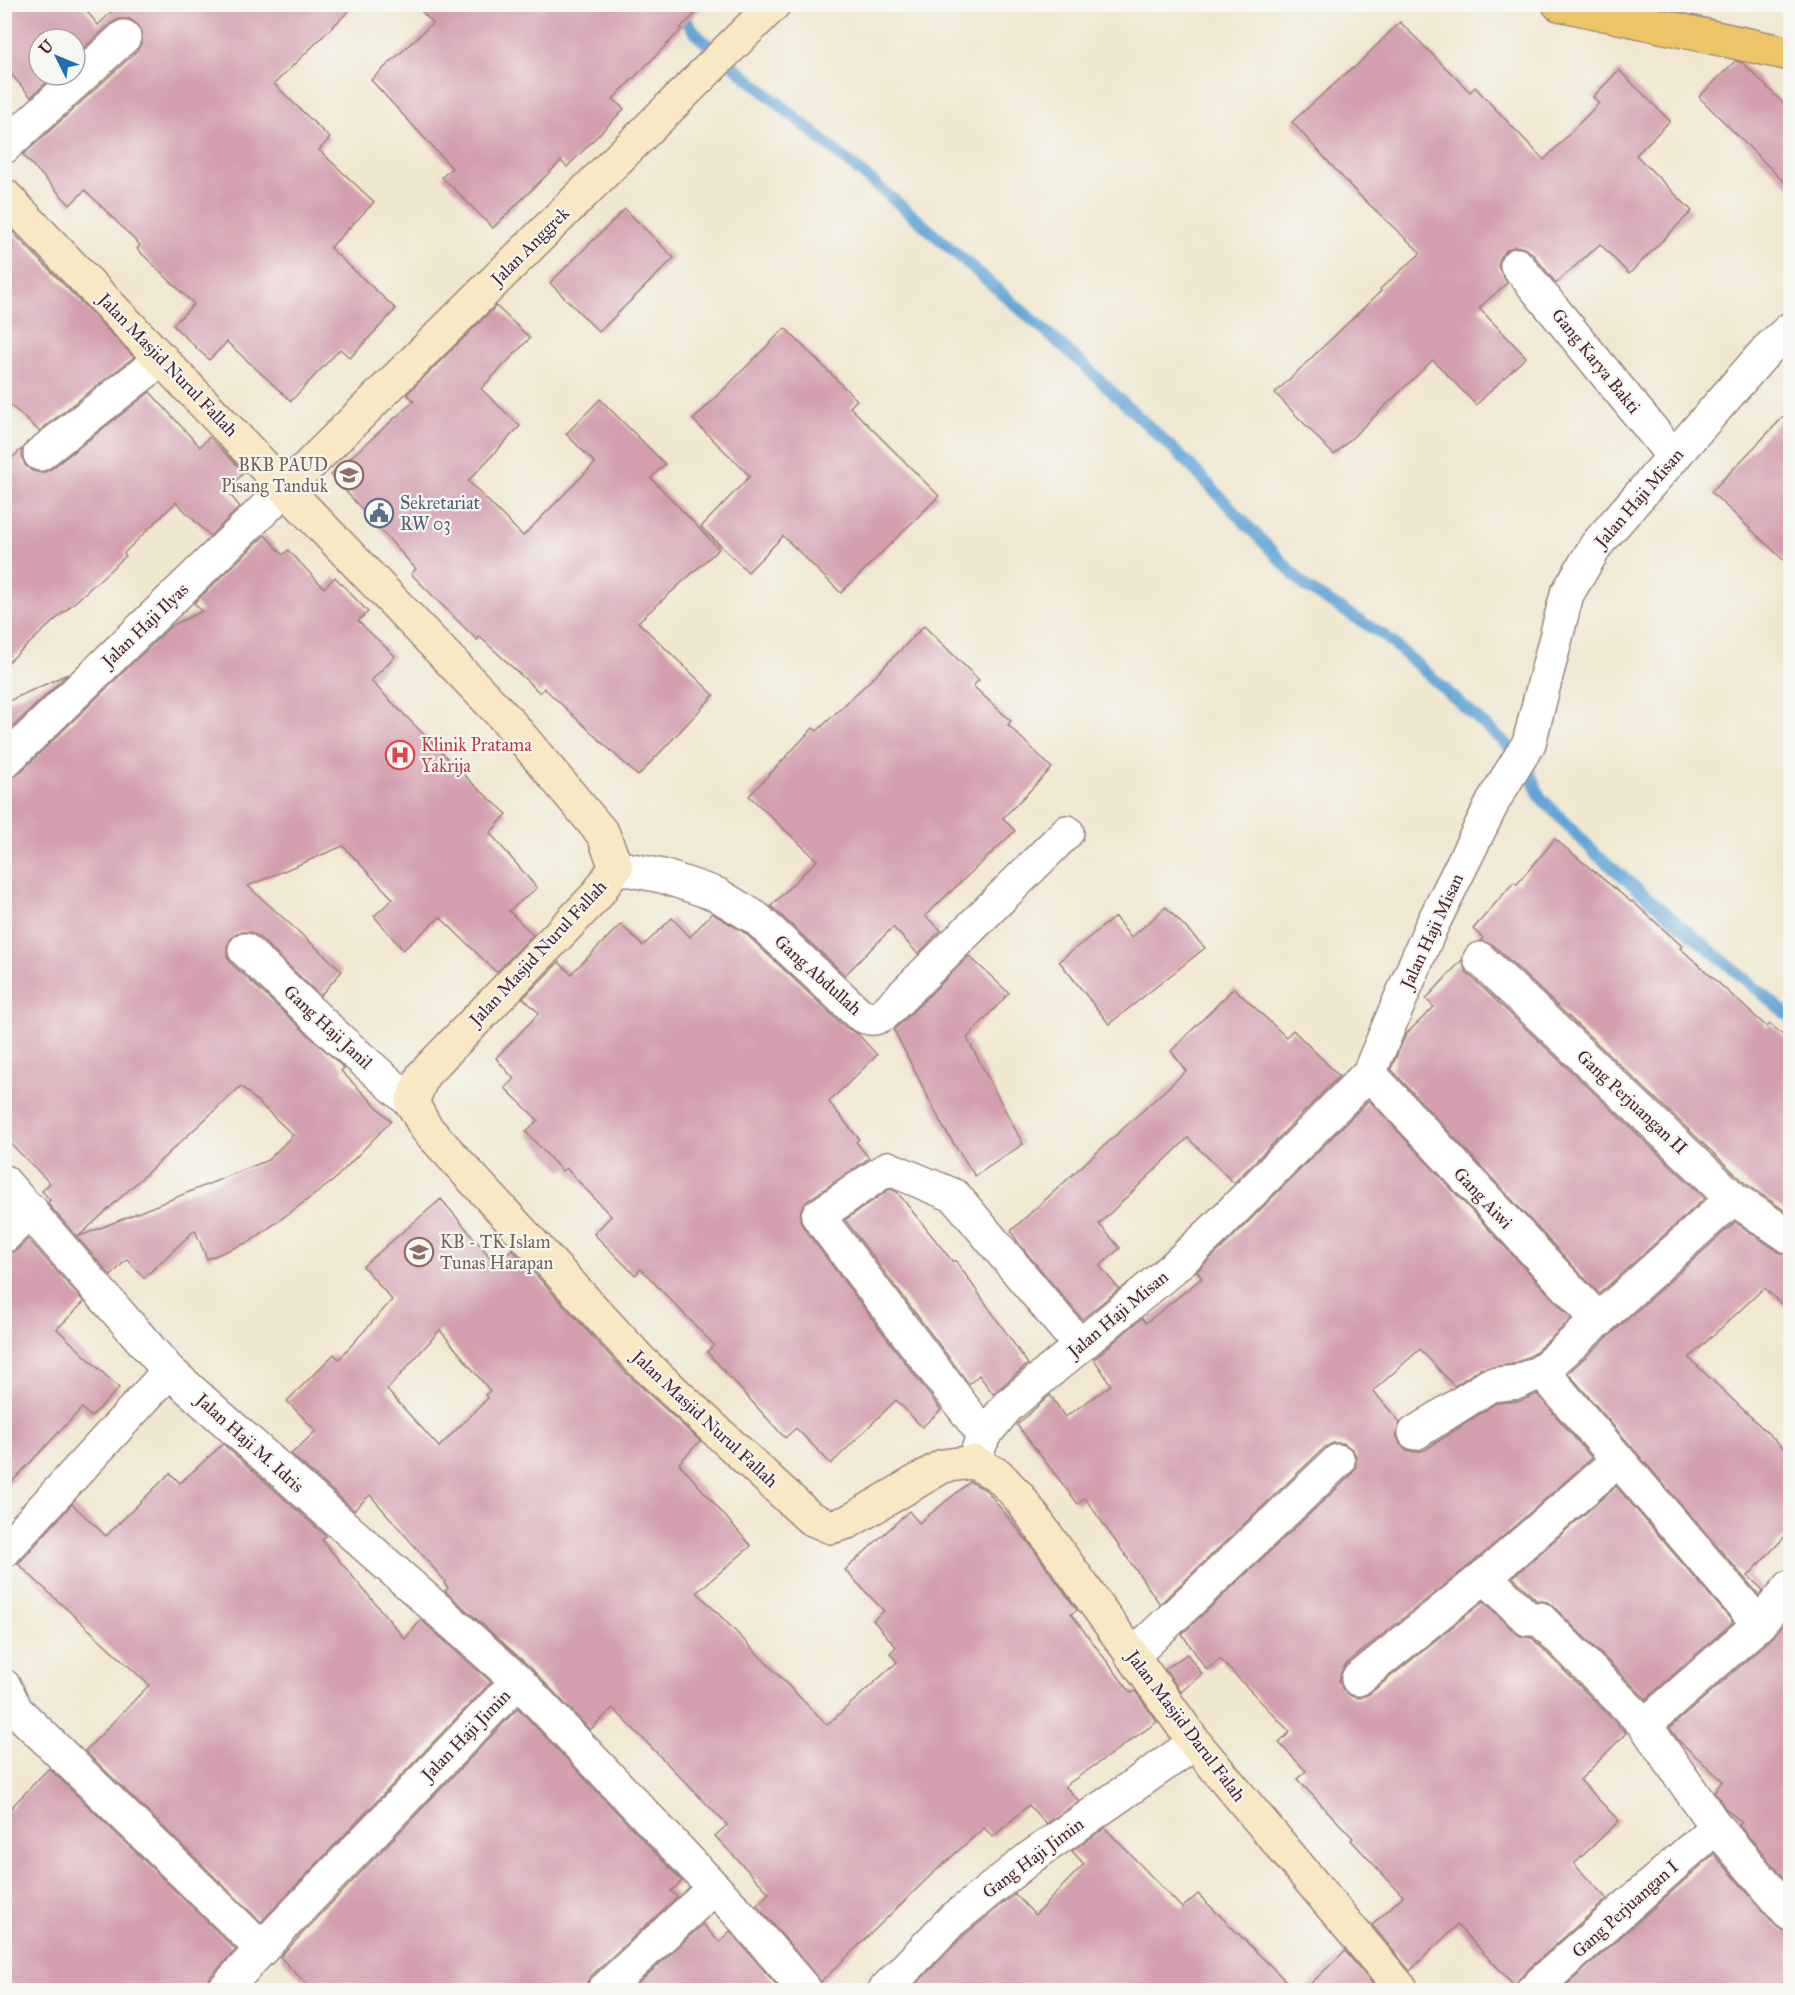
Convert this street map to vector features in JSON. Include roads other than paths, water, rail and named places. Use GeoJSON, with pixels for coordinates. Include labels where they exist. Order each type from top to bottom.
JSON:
{"type":"FeatureCollection","features":[{"type":"Feature","properties":{"kind":"highway"},"geometry":{"type":"LineString","coordinates":[[1569,7],[1791,54]]}},
{"type":"Feature","properties":{"kind":"street","name":"Jalan Anggrek"},"geometry":{"type":"LineString","coordinates":[[286,488],[763,16]]}},
{"type":"Feature","properties":{"kind":"street"},"geometry":{"type":"LineString","coordinates":[[4,147],[124,37]]}},
{"type":"Feature","properties":{"kind":"street","name":"Jalan Masjid Nurul Fallah"},"geometry":{"type":"LineString","coordinates":[[4,195],[507,720],[603,834],[616,867],[596,896],[423,1075],[412,1103],[426,1128],[640,1360],[810,1518],[831,1527],[848,1522],[943,1466],[979,1448]]}},
{"type":"Feature","properties":{"kind":"street","name":"Gang Karya Bakti"},"geometry":{"type":"LineString","coordinates":[[1517,265],[1674,457]]}},
{"type":"Feature","properties":{"kind":"street","name":"Jalan Haji Misan"},"geometry":{"type":"LineString","coordinates":[[979,1448],[1008,1406],[1173,1268],[1215,1229],[1369,1073],[1431,927],[1496,796],[1529,743],[1567,594],[1597,544],[1767,350],[1791,329]]}},
{"type":"Feature","properties":{"kind":"street"},"geometry":{"type":"LineString","coordinates":[[40,454],[162,360]]}},
{"type":"Feature","properties":{"kind":"street","name":"Jalan Haji Ilyas"},"geometry":{"type":"LineString","coordinates":[[4,762],[286,488]]}},
{"type":"Feature","properties":{"kind":"street","name":"Gang Abdullah"},"geometry":{"type":"LineString","coordinates":[[616,867],[662,876],[716,894],[756,918],[858,1013],[867,1018],[876,1019],[885,1013],[1067,832]]}},
{"type":"Feature","properties":{"kind":"street","name":"Gang Haji Janil"},"geometry":{"type":"LineString","coordinates":[[245,950],[340,1040],[412,1103]]}},
{"type":"Feature","properties":{"kind":"street","name":"Gang Perjuangan II"},"geometry":{"type":"LineString","coordinates":[[1480,959],[1734,1198],[1791,1237]]}},
{"type":"Feature","properties":{"kind":"street","name":"Gang Aiwi"},"geometry":{"type":"LineString","coordinates":[[1369,1073],[1486,1202],[1599,1321]]}},
{"type":"Feature","properties":{"kind":"street"},"geometry":{"type":"LineString","coordinates":[[979,1448],[818,1216],[888,1168],[955,1196],[1080,1346]]}},
{"type":"Feature","properties":{"kind":"street","name":"Jalan Haji M. Idris"},"geometry":{"type":"LineString","coordinates":[[4,1182],[31,1210],[169,1371],[518,1681]]}},
{"type":"Feature","properties":{"kind":"street"},"geometry":{"type":"LineString","coordinates":[[1414,1433],[1490,1385],[1518,1382],[1542,1371],[1734,1198]]}},
{"type":"Feature","properties":{"kind":"street"},"geometry":{"type":"LineString","coordinates":[[4,1236],[31,1210]]}},
{"type":"Feature","properties":{"kind":"street"},"geometry":{"type":"LineString","coordinates":[[4,1551],[169,1371]]}},
{"type":"Feature","properties":{"kind":"street"},"geometry":{"type":"LineString","coordinates":[[1542,1371],[1759,1624]]}},
{"type":"Feature","properties":{"kind":"street","name":"Jalan Masjid Darul Falah"},"geometry":{"type":"LineString","coordinates":[[979,1448],[998,1475],[1019,1497],[1195,1743],[1402,1990]]}},
{"type":"Feature","properties":{"kind":"street"},"geometry":{"type":"LineString","coordinates":[[1358,1679],[1485,1576],[1618,1460]]}},
{"type":"Feature","properties":{"kind":"street"},"geometry":{"type":"LineString","coordinates":[[1132,1656],[1338,1461]]}},
{"type":"Feature","properties":{"kind":"street"},"geometry":{"type":"LineString","coordinates":[[1485,1576],[1528,1618],[1540,1619],[1646,1725],[1716,1827],[1791,1914]]}},
{"type":"Feature","properties":{"kind":"street"},"geometry":{"type":"LineString","coordinates":[[1646,1725],[1759,1624],[1789,1590]]}},
{"type":"Feature","properties":{"kind":"street","name":"Jalan Haji Jimin"},"geometry":{"type":"LineString","coordinates":[[224,1990],[518,1681],[743,1918],[805,1990]]}},
{"type":"Feature","properties":{"kind":"street"},"geometry":{"type":"LineString","coordinates":[[4,1686],[16,1710],[261,1949]]}},
{"type":"Feature","properties":{"kind":"street","name":"Gang Haji Jimin"},"geometry":{"type":"LineString","coordinates":[[885,1990],[951,1921],[1022,1864],[1195,1743]]}},
{"type":"Feature","properties":{"kind":"street","name":"Gang Perjuangan I"},"geometry":{"type":"LineString","coordinates":[[1533,1990],[1716,1827]]}},
{"type":"Feature","properties":{"kind":"street"},"geometry":{"type":"LineString","coordinates":[[604,1990],[714,1888]]}},
{"type":"Feature","properties":{"kind":"waterway"},"geometry":{"type":"LineString","coordinates":[[677,10],[700,38],[912,215],[1075,357],[1189,464],[1307,588],[1385,636],[1524,760],[1540,797],[1597,855],[1790,1017]]}},
{"type":"Feature","properties":{"kind":"place","name":"BKB PAUD Pisang Tanduk"},"geometry":{"type":"Point","coordinates":[349,475]}},
{"type":"Feature","properties":{"kind":"place","name":"Sekretariat RW 03"},"geometry":{"type":"Point","coordinates":[379,513]}},
{"type":"Feature","properties":{"kind":"place","name":"Klinik Pratama Yakrija"},"geometry":{"type":"Point","coordinates":[400,755]}},
{"type":"Feature","properties":{"kind":"place","name":"KB - TK Islam Tunas Harapan"},"geometry":{"type":"Point","coordinates":[419,1252]}}]}
